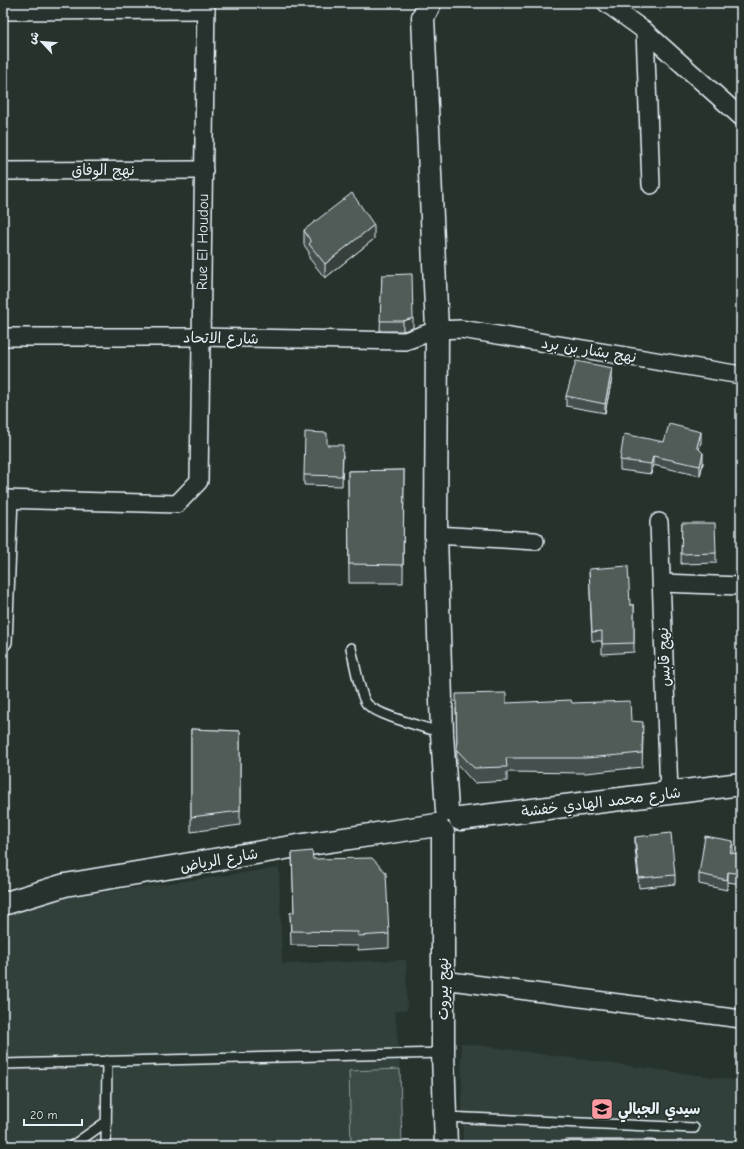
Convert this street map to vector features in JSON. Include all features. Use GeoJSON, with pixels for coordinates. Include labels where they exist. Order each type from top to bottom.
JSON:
{"type":"FeatureCollection","features":[{"type":"Feature","properties":{"kind":"street"},"geometry":{"type":"LineString","coordinates":[[606,3],[645,31],[741,117]]}},
{"type":"Feature","properties":{"kind":"street"},"geometry":{"type":"LineString","coordinates":[[3,11],[206,6]]}},
{"type":"Feature","properties":{"kind":"street","name":"Rue El Houdou"},"geometry":{"type":"LineString","coordinates":[[6,499],[177,504],[199,481],[206,6]]}},
{"type":"Feature","properties":{"kind":"street","name":"نهج بيروت"},"geometry":{"type":"LineString","coordinates":[[423,8],[437,330],[436,535],[442,733],[447,822],[443,980],[443,1053],[446,1146]]}},
{"type":"Feature","properties":{"kind":"street"},"geometry":{"type":"LineString","coordinates":[[645,31],[651,185]]}},
{"type":"Feature","properties":{"kind":"street","name":"نهج الوفاق"},"geometry":{"type":"LineString","coordinates":[[3,171],[204,170]]}},
{"type":"Feature","properties":{"kind":"street","name":"شارع الاتحاد"},"geometry":{"type":"LineString","coordinates":[[3,337],[201,337],[405,341],[437,330]]}},
{"type":"Feature","properties":{"kind":"street","name":"نهج بشار بن برد"},"geometry":{"type":"LineString","coordinates":[[437,330],[460,330],[741,375]]}},
{"type":"Feature","properties":{"kind":"street"},"geometry":{"type":"LineString","coordinates":[[3,642],[6,499]]}},
{"type":"Feature","properties":{"kind":"street","name":"نهج قابس"},"geometry":{"type":"LineString","coordinates":[[659,522],[669,793]]}},
{"type":"Feature","properties":{"kind":"street"},"geometry":{"type":"LineString","coordinates":[[436,535],[535,541]]}},
{"type":"Feature","properties":{"kind":"street"},"geometry":{"type":"LineString","coordinates":[[662,583],[741,586]]}},
{"type":"Feature","properties":{"kind":"street","name":"شارع محمد الهادي خفشة"},"geometry":{"type":"LineString","coordinates":[[447,822],[741,784]]}},
{"type":"Feature","properties":{"kind":"street","name":"شارع الرياض"},"geometry":{"type":"LineString","coordinates":[[3,904],[65,885],[447,822]]}},
{"type":"Feature","properties":{"kind":"street"},"geometry":{"type":"LineString","coordinates":[[443,980],[741,1019]]}},
{"type":"Feature","properties":{"kind":"lane"},"geometry":{"type":"LineString","coordinates":[[351,648],[362,691],[367,704],[382,714],[442,733]]}},
{"type":"Feature","properties":{"kind":"lane"},"geometry":{"type":"LineString","coordinates":[[3,1064],[443,1053]]}},
{"type":"Feature","properties":{"kind":"lane"},"geometry":{"type":"LineString","coordinates":[[106,1146],[107,1062]]}},
{"type":"Feature","properties":{"kind":"lane"},"geometry":{"type":"LineString","coordinates":[[445,1117],[694,1128]]}},
{"type":"Feature","properties":{"kind":"lane"},"geometry":{"type":"LineString","coordinates":[[72,1146],[106,1122]]}},
{"type":"Feature","properties":{"kind":"shaded area"},"geometry":{"type":"Polygon","coordinates":[[[279,868],[282,964],[406,960],[407,1010],[395,1011],[400,1069],[349,1071],[351,1146],[3,1146],[3,916],[33,902],[279,868]]]}},
{"type":"Feature","properties":{"kind":"shaded area","name":"سيدي الجبالي"},"geometry":{"type":"Polygon","coordinates":[[[461,1043],[741,1081],[741,1137],[738,1146],[463,1146],[461,1043]]]}},
{"type":"Feature","properties":{"kind":"shaded area"},"geometry":{"type":"Polygon","coordinates":[[[400,1069],[402,1146],[351,1146],[349,1071],[400,1069]]]}},
{"type":"Feature","properties":{"kind":"building"},"geometry":{"type":"Polygon","coordinates":[[[352,193],[374,225],[325,264],[309,244],[311,242],[304,230],[352,193]]]}},
{"type":"Feature","properties":{"kind":"building"},"geometry":{"type":"Polygon","coordinates":[[[412,274],[413,318],[403,321],[380,321],[382,275],[412,274]]]}},
{"type":"Feature","properties":{"kind":"building"},"geometry":{"type":"Polygon","coordinates":[[[576,361],[612,368],[605,404],[566,396],[576,361]]]}},
{"type":"Feature","properties":{"kind":"building"},"geometry":{"type":"Polygon","coordinates":[[[669,424],[701,432],[697,447],[703,453],[700,466],[653,456],[651,464],[620,460],[624,434],[664,442],[669,424]]]}},
{"type":"Feature","properties":{"kind":"building"},"geometry":{"type":"Polygon","coordinates":[[[305,432],[327,433],[327,445],[343,445],[342,476],[304,475],[305,432]]]}},
{"type":"Feature","properties":{"kind":"building"},"geometry":{"type":"Polygon","coordinates":[[[404,470],[403,565],[349,564],[348,471],[404,470]]]}},
{"type":"Feature","properties":{"kind":"building"},"geometry":{"type":"Polygon","coordinates":[[[682,523],[715,523],[716,553],[681,554],[682,523]]]}},
{"type":"Feature","properties":{"kind":"building"},"geometry":{"type":"Polygon","coordinates":[[[628,566],[630,605],[634,605],[634,643],[602,644],[602,631],[592,632],[589,569],[628,566]]]}},
{"type":"Feature","properties":{"kind":"building"},"geometry":{"type":"Polygon","coordinates":[[[506,693],[506,703],[571,700],[572,703],[630,701],[631,721],[643,722],[642,753],[586,758],[506,758],[507,767],[474,768],[457,750],[456,694],[506,693]]]}},
{"type":"Feature","properties":{"kind":"building"},"geometry":{"type":"Polygon","coordinates":[[[191,729],[240,731],[240,811],[191,817],[191,729]]]}},
{"type":"Feature","properties":{"kind":"building"},"geometry":{"type":"Polygon","coordinates":[[[671,833],[675,875],[639,878],[635,837],[671,833]]]}},
{"type":"Feature","properties":{"kind":"building"},"geometry":{"type":"Polygon","coordinates":[[[705,836],[733,841],[730,853],[741,854],[741,874],[728,872],[727,880],[699,874],[705,836]]]}},
{"type":"Feature","properties":{"kind":"building"},"geometry":{"type":"Polygon","coordinates":[[[312,851],[313,859],[372,858],[386,873],[389,934],[358,936],[358,932],[291,931],[290,913],[294,912],[292,853],[312,851]]]}},
{"type":"Feature","properties":{"kind":"building"},"geometry":{"type":"Polygon","coordinates":[[[565,1140],[652,1140],[662,1145],[670,1144],[670,1146],[542,1146],[565,1145],[565,1140]]]}},
{"type":"Feature","properties":{"kind":"place","name":"سيدي الجبالي"},"geometry":{"type":"Point","coordinates":[602,1109]}}]}
